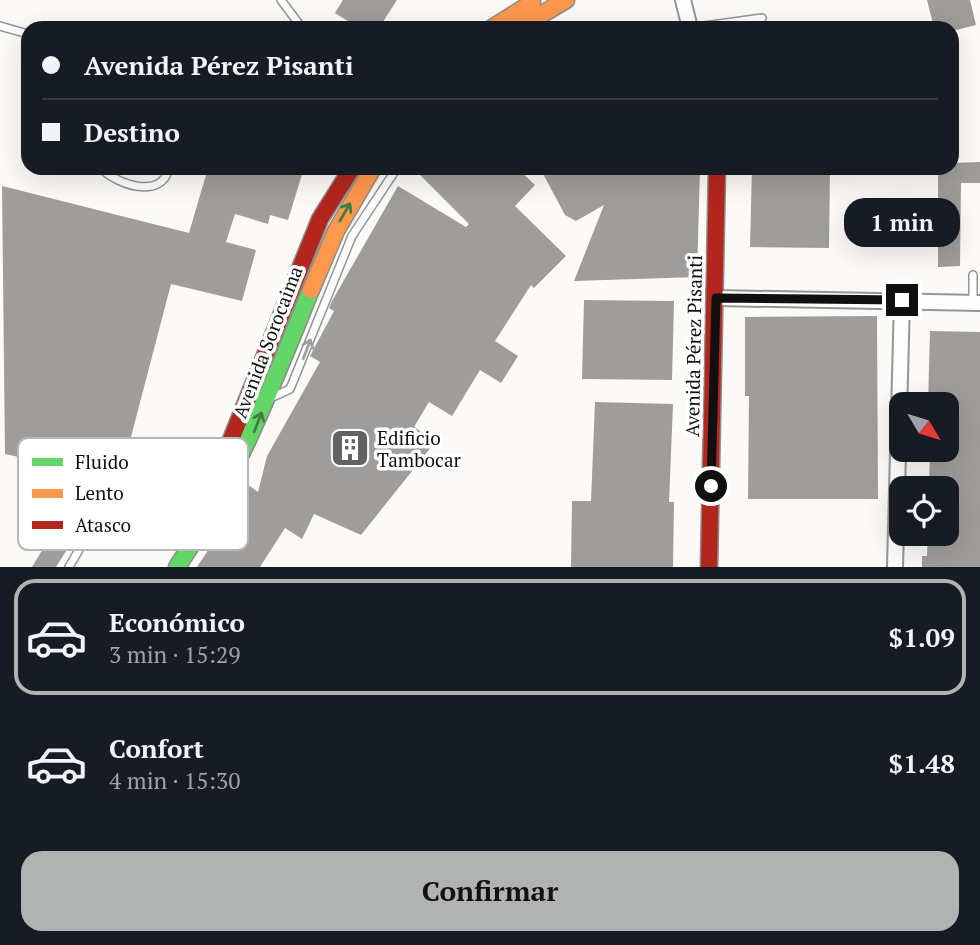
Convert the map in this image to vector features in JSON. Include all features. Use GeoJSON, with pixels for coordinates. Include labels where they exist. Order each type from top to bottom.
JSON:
{"type":"FeatureCollection","features":[{"type":"Feature","properties":{"kind":"main road"},"geometry":{"type":"LineString","coordinates":[[503,21],[537,0]]}},
{"type":"Feature","properties":{"kind":"main road"},"geometry":{"type":"LineString","coordinates":[[531,21],[566,0]]}},
{"type":"Feature","properties":{"kind":"main road","name":"Avenida Sorocaima"},"geometry":{"type":"LineString","coordinates":[[232,438],[320,219],[348,175]]}},
{"type":"Feature","properties":{"kind":"main road","name":"Avenida Sorocaima"},"geometry":{"type":"LineString","coordinates":[[248,441],[328,247],[369,175]]}},
{"type":"Feature","properties":{"kind":"main road","name":"Avenida Pérez Pisanti"},"geometry":{"type":"LineString","coordinates":[[709,567],[717,175]]}},
{"type":"Feature","properties":{"kind":"main road","name":"Avenida Sorocaima"},"geometry":{"type":"LineString","coordinates":[[159,567],[176,550]]}},
{"type":"Feature","properties":{"kind":"main road","name":"Avenida Sorocaima"},"geometry":{"type":"LineString","coordinates":[[177,567],[184,550]]}},
{"type":"Feature","properties":{"kind":"street"},"geometry":{"type":"LineString","coordinates":[[683,0],[688,21]]}},
{"type":"Feature","properties":{"kind":"street"},"geometry":{"type":"LineString","coordinates":[[716,298],[976,302]]}},
{"type":"Feature","properties":{"kind":"street"},"geometry":{"type":"LineString","coordinates":[[895,567],[902,300]]}},
{"type":"Feature","properties":{"kind":"lane"},"geometry":{"type":"LineString","coordinates":[[281,0],[297,21]]}},
{"type":"Feature","properties":{"kind":"lane"},"geometry":{"type":"LineString","coordinates":[[740,21],[762,18]]}},
{"type":"Feature","properties":{"kind":"lane"},"geometry":{"type":"LineString","coordinates":[[0,26],[21,32]]}},
{"type":"Feature","properties":{"kind":"lane"},"geometry":{"type":"LineString","coordinates":[[111,175],[125,185],[156,185],[163,182],[166,175]]}},
{"type":"Feature","properties":{"kind":"lane"},"geometry":{"type":"LineString","coordinates":[[267,398],[282,395],[290,389],[352,236],[392,175]]}},
{"type":"Feature","properties":{"kind":"lane"},"geometry":{"type":"LineString","coordinates":[[973,275],[976,302]]}},
{"type":"Feature","properties":{"kind":"lane"},"geometry":{"type":"LineString","coordinates":[[69,567],[79,550]]}},
{"type":"Feature","properties":{"kind":"building"},"geometry":{"type":"Polygon","coordinates":[[[343,0],[397,0],[384,21],[348,21],[335,13],[343,0]]]}},
{"type":"Feature","properties":{"kind":"building"},"geometry":{"type":"Polygon","coordinates":[[[927,0],[970,0],[976,25],[959,29],[959,21],[932,21],[927,0]]]}},
{"type":"Feature","properties":{"kind":"building"},"geometry":{"type":"Polygon","coordinates":[[[980,162],[980,183],[961,183],[960,266],[938,267],[938,175],[959,175],[959,163],[980,162]]]}},
{"type":"Feature","properties":{"kind":"building"},"geometry":{"type":"Polygon","coordinates":[[[206,175],[302,175],[288,220],[270,215],[268,224],[235,214],[226,242],[256,250],[242,301],[171,284],[131,438],[18,438],[18,457],[5,454],[2,186],[189,233],[206,175]]]}},
{"type":"Feature","properties":{"kind":"building"},"geometry":{"type":"Polygon","coordinates":[[[420,175],[524,175],[535,185],[515,206],[566,256],[534,288],[531,285],[495,341],[518,356],[501,383],[480,370],[452,416],[429,402],[414,427],[436,441],[361,535],[314,514],[302,539],[285,528],[260,567],[197,567],[208,550],[248,550],[248,485],[258,492],[267,456],[320,362],[310,356],[334,311],[329,308],[332,301],[398,186],[466,227],[469,224],[420,175]]]}},
{"type":"Feature","properties":{"kind":"building"},"geometry":{"type":"Polygon","coordinates":[[[544,175],[700,175],[697,277],[574,281],[604,205],[576,221],[565,215],[544,175]]]}},
{"type":"Feature","properties":{"kind":"building"},"geometry":{"type":"Polygon","coordinates":[[[752,175],[830,175],[829,248],[750,247],[752,175]]]}},
{"type":"Feature","properties":{"kind":"building"},"geometry":{"type":"Polygon","coordinates":[[[584,300],[674,301],[672,380],[582,379],[584,300]]]}},
{"type":"Feature","properties":{"kind":"building"},"geometry":{"type":"Polygon","coordinates":[[[877,316],[878,499],[748,499],[749,396],[745,396],[745,317],[877,316]]]}},
{"type":"Feature","properties":{"kind":"building"},"geometry":{"type":"Polygon","coordinates":[[[930,331],[980,332],[980,567],[922,567],[922,556],[927,556],[927,546],[959,546],[959,476],[929,476],[930,462],[959,462],[959,392],[928,392],[930,331]]]}},
{"type":"Feature","properties":{"kind":"building"},"geometry":{"type":"Polygon","coordinates":[[[595,402],[673,404],[669,502],[674,502],[673,567],[571,567],[572,501],[591,501],[595,402]]]}},
{"type":"Feature","properties":{"kind":"building"},"geometry":{"type":"Polygon","coordinates":[[[42,550],[67,550],[56,567],[32,567],[42,550]]]}},
{"type":"Feature","properties":{"kind":"traffic: fast"},"geometry":{"type":"LineString","coordinates":[[248,438],[311,290]]}},
{"type":"Feature","properties":{"kind":"traffic: fast"},"geometry":{"type":"LineString","coordinates":[[177,567],[188,550]]}},
{"type":"Feature","properties":{"kind":"traffic: slow"},"geometry":{"type":"LineString","coordinates":[[531,21],[566,0]]}},
{"type":"Feature","properties":{"kind":"traffic: slow"},"geometry":{"type":"LineString","coordinates":[[503,21],[532,3]]}},
{"type":"Feature","properties":{"kind":"traffic: slow"},"geometry":{"type":"LineString","coordinates":[[311,290],[336,231],[369,175]]}},
{"type":"Feature","properties":{"kind":"traffic: jam"},"geometry":{"type":"LineString","coordinates":[[232,438],[320,219],[348,175]]}},
{"type":"Feature","properties":{"kind":"traffic: jam"},"geometry":{"type":"LineString","coordinates":[[709,567],[717,175]]}},
{"type":"Feature","properties":{"kind":"place","name":"Edificio Tambocar"},"geometry":{"type":"Point","coordinates":[350,448]}},
{"type":"Feature","properties":{"kind":"route"},"geometry":{"type":"LineString","coordinates":[[711,486],[716,298],[902,300]]}}]}
